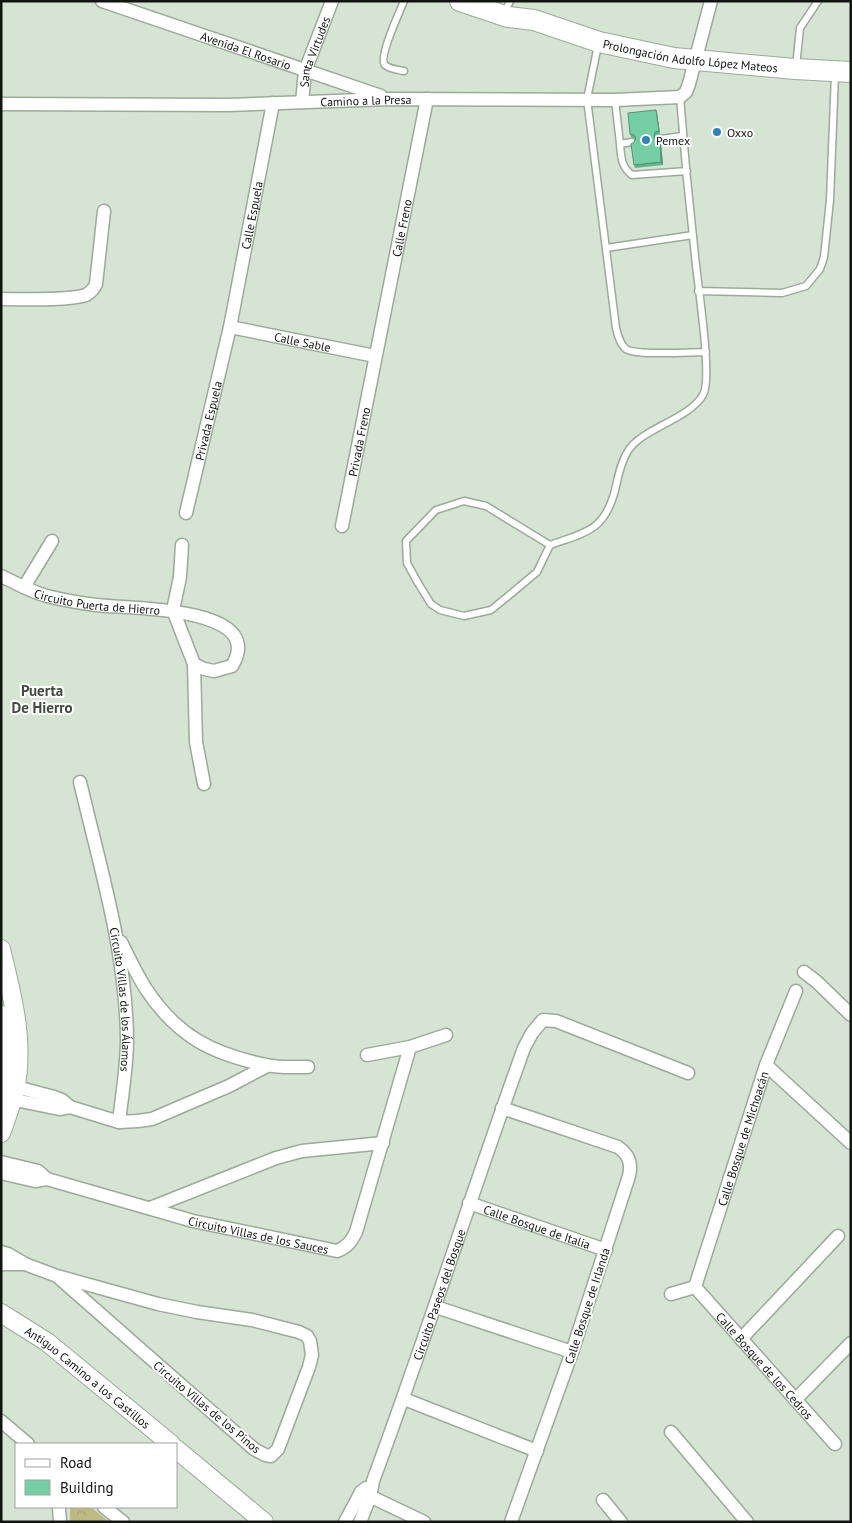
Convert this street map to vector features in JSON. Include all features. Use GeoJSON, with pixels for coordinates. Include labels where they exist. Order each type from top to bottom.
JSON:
{"type":"FeatureCollection","features":[{"type":"Feature","properties":{"kind":"main road","name":"Prolongación Adolfo López Mateos"},"geometry":{"type":"LineString","coordinates":[[469,3],[504,6],[534,20],[599,42],[664,56],[697,55],[795,69],[843,72]]}},
{"type":"Feature","properties":{"kind":"street","name":"Avenida El Rosario"},"geometry":{"type":"LineString","coordinates":[[102,1],[390,99]]}},
{"type":"Feature","properties":{"kind":"street","name":"Santa Virtudes"},"geometry":{"type":"LineString","coordinates":[[302,102],[305,71],[332,1]]}},
{"type":"Feature","properties":{"kind":"street"},"geometry":{"type":"LineString","coordinates":[[680,97],[689,84],[711,1]]}},
{"type":"Feature","properties":{"kind":"street","name":"Camino a la Presa"},"geometry":{"type":"LineString","coordinates":[[1,104],[228,105],[390,99],[615,100],[680,97]]}},
{"type":"Feature","properties":{"kind":"street","name":"Calle Freno"},"geometry":{"type":"LineString","coordinates":[[375,356],[428,99]]}},
{"type":"Feature","properties":{"kind":"street","name":"Calle Espuela"},"geometry":{"type":"LineString","coordinates":[[230,327],[274,103]]}},
{"type":"Feature","properties":{"kind":"street"},"geometry":{"type":"LineString","coordinates":[[1,299],[73,297],[93,290],[96,284],[104,211]]}},
{"type":"Feature","properties":{"kind":"street","name":"Calle Sable"},"geometry":{"type":"LineString","coordinates":[[230,327],[375,356]]}},
{"type":"Feature","properties":{"kind":"street","name":"Privada Espuela"},"geometry":{"type":"LineString","coordinates":[[186,513],[230,327]]}},
{"type":"Feature","properties":{"kind":"street","name":"Privada Freno"},"geometry":{"type":"LineString","coordinates":[[342,526],[375,356]]}},
{"type":"Feature","properties":{"kind":"street","name":"Circuito Puerta de Hierro"},"geometry":{"type":"LineString","coordinates":[[24,587],[52,540]]}},
{"type":"Feature","properties":{"kind":"street","name":"Circuito Puerta de Hierro"},"geometry":{"type":"LineString","coordinates":[[182,545],[180,576],[173,610],[194,664],[196,742],[204,784]]}},
{"type":"Feature","properties":{"kind":"street","name":"Circuito Puerta de Hierro"},"geometry":{"type":"LineString","coordinates":[[1,576],[46,596],[96,605],[173,610],[214,621],[230,631],[236,638],[237,655],[232,666],[214,671],[194,664]]}},
{"type":"Feature","properties":{"kind":"street"},"geometry":{"type":"LineString","coordinates":[[80,782],[117,936]]}},
{"type":"Feature","properties":{"kind":"street","name":"Circuito Villas de los Álamos"},"geometry":{"type":"LineString","coordinates":[[117,936],[146,989],[168,1017],[182,1031],[214,1050],[267,1066],[308,1067]]}},
{"type":"Feature","properties":{"kind":"street","name":"Circuito Villas de los Álamos"},"geometry":{"type":"LineString","coordinates":[[117,936],[127,1040],[118,1122]]}},
{"type":"Feature","properties":{"kind":"street"},"geometry":{"type":"LineString","coordinates":[[1,949],[15,1008],[18,1040],[1,1133]]}},
{"type":"Feature","properties":{"kind":"street"},"geometry":{"type":"LineString","coordinates":[[804,972],[851,1015]]}},
{"type":"Feature","properties":{"kind":"street","name":"Calle Bosque de Michoacán"},"geometry":{"type":"LineString","coordinates":[[695,1287],[766,1065],[796,991]]}},
{"type":"Feature","properties":{"kind":"street"},"geometry":{"type":"LineString","coordinates":[[1,1015],[6,1050],[7,1093]]}},
{"type":"Feature","properties":{"kind":"street","name":"Circuito Paseos del Bosque"},"geometry":{"type":"LineString","coordinates":[[345,1522],[366,1495],[373,1481],[436,1307],[502,1108],[524,1048],[538,1025],[543,1020],[556,1021],[688,1073]]}},
{"type":"Feature","properties":{"kind":"street"},"geometry":{"type":"LineString","coordinates":[[367,1055],[410,1047],[446,1035]]}},
{"type":"Feature","properties":{"kind":"street","name":"Circuito Villas de los Sauces"},"geometry":{"type":"LineString","coordinates":[[1,1173],[35,1181],[47,1179],[214,1226],[337,1251],[345,1248],[350,1243],[356,1232],[410,1047]]}},
{"type":"Feature","properties":{"kind":"street"},"geometry":{"type":"LineString","coordinates":[[766,1065],[851,1143]]}},
{"type":"Feature","properties":{"kind":"street","name":"Circuito Villas de los Álamos"},"geometry":{"type":"LineString","coordinates":[[7,1093],[59,1109],[70,1106],[118,1122],[152,1119],[229,1086],[267,1066]]}},
{"type":"Feature","properties":{"kind":"street","name":"Calle Bosque de Irlanda"},"geometry":{"type":"LineString","coordinates":[[502,1108],[618,1147],[624,1151],[629,1160],[629,1176],[606,1250],[572,1352],[511,1522]]}},
{"type":"Feature","properties":{"kind":"street"},"geometry":{"type":"LineString","coordinates":[[150,1208],[248,1168],[285,1156],[310,1150],[383,1143]]}},
{"type":"Feature","properties":{"kind":"street","name":"Circuito Villas de los Sauces"},"geometry":{"type":"LineString","coordinates":[[1,1162],[38,1171],[47,1179]]}},
{"type":"Feature","properties":{"kind":"street","name":"Calle Bosque de Italia"},"geometry":{"type":"LineString","coordinates":[[469,1203],[606,1250]]}},
{"type":"Feature","properties":{"kind":"street"},"geometry":{"type":"LineString","coordinates":[[742,1340],[838,1236]]}},
{"type":"Feature","properties":{"kind":"street","name":"Circuito Villas de los Pinos"},"geometry":{"type":"LineString","coordinates":[[1,1252],[25,1264],[58,1276],[197,1312],[264,1323],[299,1332],[306,1336],[312,1347],[312,1355],[278,1449],[271,1456],[254,1449],[58,1276]]}},
{"type":"Feature","properties":{"kind":"street","name":"Circuito Villas de los Pinos"},"geometry":{"type":"LineString","coordinates":[[1,1264],[25,1264]]}},
{"type":"Feature","properties":{"kind":"street"},"geometry":{"type":"LineString","coordinates":[[671,1294],[695,1287]]}},
{"type":"Feature","properties":{"kind":"street","name":"Calle Bosque de los Cedros"},"geometry":{"type":"LineString","coordinates":[[695,1287],[834,1444]]}},
{"type":"Feature","properties":{"kind":"street"},"geometry":{"type":"LineString","coordinates":[[436,1307],[572,1352]]}},
{"type":"Feature","properties":{"kind":"street","name":"Antiguo Camino a los Castillos"},"geometry":{"type":"LineString","coordinates":[[1,1313],[53,1347],[170,1443]]}},
{"type":"Feature","properties":{"kind":"street"},"geometry":{"type":"LineString","coordinates":[[795,1400],[851,1343]]}},
{"type":"Feature","properties":{"kind":"street"},"geometry":{"type":"LineString","coordinates":[[404,1399],[537,1451]]}},
{"type":"Feature","properties":{"kind":"street"},"geometry":{"type":"LineString","coordinates":[[1,1421],[27,1443]]}},
{"type":"Feature","properties":{"kind":"street"},"geometry":{"type":"LineString","coordinates":[[671,1432],[746,1522]]}},
{"type":"Feature","properties":{"kind":"street"},"geometry":{"type":"LineString","coordinates":[[178,1451],[264,1522]]}},
{"type":"Feature","properties":{"kind":"street"},"geometry":{"type":"LineString","coordinates":[[366,1495],[424,1522]]}},
{"type":"Feature","properties":{"kind":"street","name":"Circuito Paseos del Bosque"},"geometry":{"type":"LineString","coordinates":[[360,1522],[366,1495]]}},
{"type":"Feature","properties":{"kind":"street"},"geometry":{"type":"LineString","coordinates":[[603,1500],[621,1522]]}},
{"type":"Feature","properties":{"kind":"street"},"geometry":{"type":"LineString","coordinates":[[59,1508],[60,1522]]}},
{"type":"Feature","properties":{"kind":"street"},"geometry":{"type":"LineString","coordinates":[[105,1508],[123,1522]]}},
{"type":"Feature","properties":{"kind":"lane"},"geometry":{"type":"LineString","coordinates":[[404,1],[384,52],[383,61],[387,66],[404,72]]}},
{"type":"Feature","properties":{"kind":"lane"},"geometry":{"type":"LineString","coordinates":[[795,69],[800,28],[818,1]]}},
{"type":"Feature","properties":{"kind":"lane"},"geometry":{"type":"LineString","coordinates":[[599,42],[587,99],[616,328],[622,344],[633,352],[706,352]]}},
{"type":"Feature","properties":{"kind":"lane"},"geometry":{"type":"LineString","coordinates":[[698,291],[782,293],[806,286],[820,269],[824,257],[843,72]]}},
{"type":"Feature","properties":{"kind":"lane"},"geometry":{"type":"LineString","coordinates":[[550,545],[486,506],[464,501],[436,510],[406,541],[406,553],[407,563],[431,604],[440,610],[464,616],[491,610],[537,572],[550,545],[598,526],[606,516],[623,460],[629,450],[638,440],[695,404],[704,394],[706,352],[698,291],[680,97]]}},
{"type":"Feature","properties":{"kind":"lane"},"geometry":{"type":"LineString","coordinates":[[615,100],[621,159],[624,168],[632,175],[687,171]]}},
{"type":"Feature","properties":{"kind":"lane"},"geometry":{"type":"LineString","coordinates":[[660,139],[683,136]]}},
{"type":"Feature","properties":{"kind":"lane"},"geometry":{"type":"LineString","coordinates":[[620,144],[632,142]]}},
{"type":"Feature","properties":{"kind":"lane"},"geometry":{"type":"LineString","coordinates":[[606,248],[693,236]]}},
{"type":"Feature","properties":{"kind":"green space"},"geometry":{"type":"Polygon","coordinates":[[[70,1508],[92,1508],[109,1522],[70,1522],[70,1508]]]}},
{"type":"Feature","properties":{"kind":"building","name":"Pemex"},"geometry":{"type":"Polygon","coordinates":[[[656,110],[659,131],[655,132],[654,136],[655,139],[660,140],[661,162],[634,165],[631,144],[636,138],[630,134],[628,113],[656,110]]]}},
{"type":"Feature","properties":{"kind":"place","name":"Oxxo"},"geometry":{"type":"Point","coordinates":[717,132]}},
{"type":"Feature","properties":{"kind":"place","name":"Pemex"},"geometry":{"type":"Point","coordinates":[646,140]}},
{"type":"Feature","properties":{"kind":"district","name":"Puerta De Hierro"},"geometry":{"type":"Point","coordinates":[42,698]}}]}
